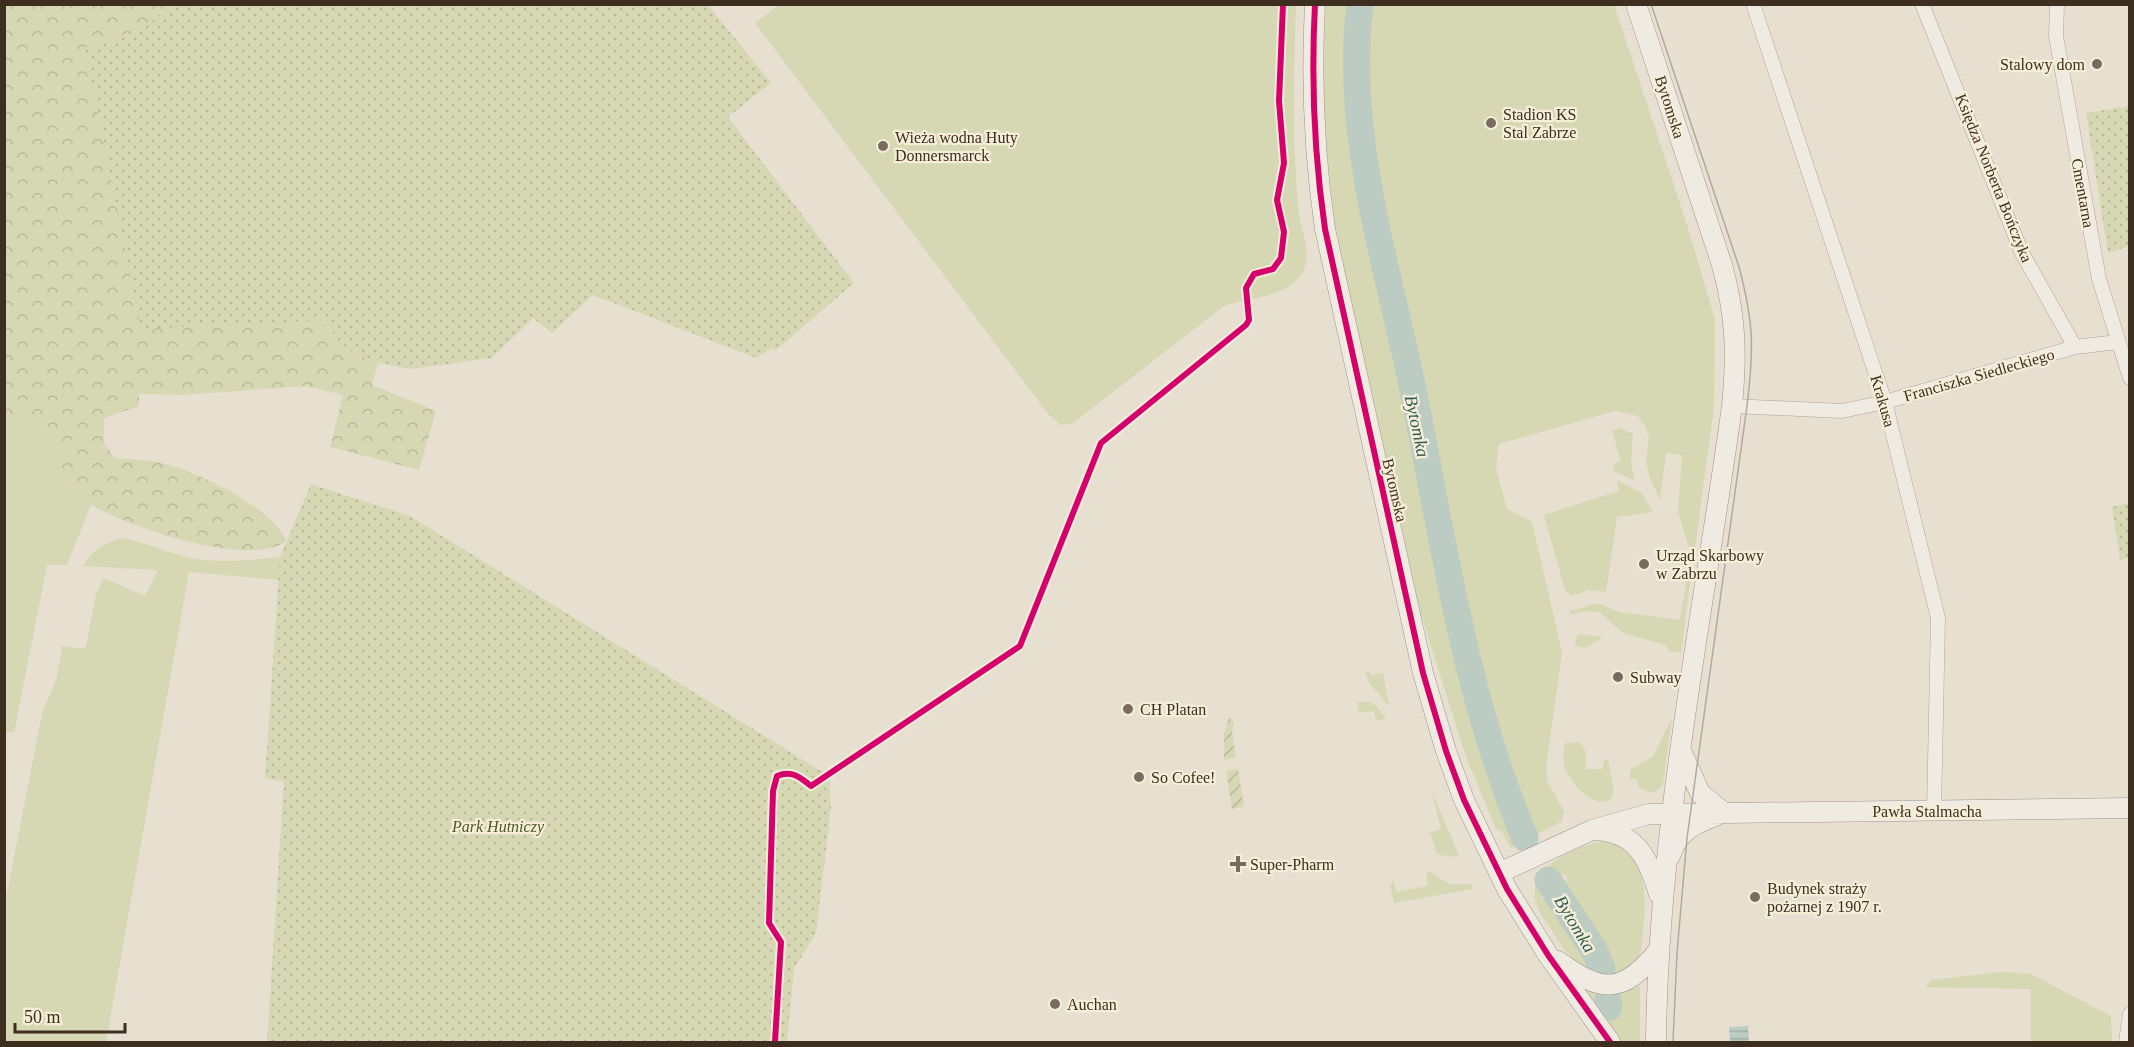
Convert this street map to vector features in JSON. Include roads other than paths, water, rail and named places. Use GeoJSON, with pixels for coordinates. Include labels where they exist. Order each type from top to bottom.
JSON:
{"type":"FeatureCollection","features":[{"type":"Feature","properties":{"kind":"street","name":"Bytomska"},"geometry":{"type":"LineString","coordinates":[[1315,4],[1312,93],[1315,148],[1325,228],[1339,301],[1434,713],[1464,800],[1498,873],[1548,955],[1586,980],[1596,984],[1614,986],[1638,974],[1658,951],[1661,903],[1672,812],[1732,406],[1737,344],[1731,299],[1636,4]]}},
{"type":"Feature","properties":{"kind":"street","name":"Krakusa"},"geometry":{"type":"LineString","coordinates":[[1753,4],[1885,402],[1938,618],[1934,812]]}},
{"type":"Feature","properties":{"kind":"street","name":"Księdza Norberta Bończyka"},"geometry":{"type":"LineString","coordinates":[[1922,4],[2022,253],[2075,348]]}},
{"type":"Feature","properties":{"kind":"street","name":"Cmentarna"},"geometry":{"type":"LineString","coordinates":[[2057,4],[2056,36],[2093,247],[2104,300],[2130,378]]}},
{"type":"Feature","properties":{"kind":"street","name":"Franciszka Siedleckiego"},"geometry":{"type":"LineString","coordinates":[[1732,406],[1842,411],[1885,402],[2075,348],[2118,342]]}},
{"type":"Feature","properties":{"kind":"street"},"geometry":{"type":"LineString","coordinates":[[1681,750],[1700,793],[1725,813]]}},
{"type":"Feature","properties":{"kind":"street","name":"Pawła Stalmacha"},"geometry":{"type":"LineString","coordinates":[[1672,812],[1934,812],[2130,808]]}},
{"type":"Feature","properties":{"kind":"street"},"geometry":{"type":"LineString","coordinates":[[1498,873],[1593,830],[1629,817],[1672,812]]}},
{"type":"Feature","properties":{"kind":"street","name":"Pawła Stalmacha"},"geometry":{"type":"LineString","coordinates":[[1661,903],[1671,855],[1678,837],[1696,824],[1725,813]]}},
{"type":"Feature","properties":{"kind":"street","name":"Bytomska"},"geometry":{"type":"LineString","coordinates":[[1593,830],[1612,831],[1636,847],[1652,870],[1661,903]]}},
{"type":"Feature","properties":{"kind":"street"},"geometry":{"type":"LineString","coordinates":[[1656,1042],[1658,951]]}},
{"type":"Feature","properties":{"kind":"street"},"geometry":{"type":"LineString","coordinates":[[1548,955],[1610,1042]]}},
{"type":"Feature","properties":{"kind":"street"},"geometry":{"type":"LineString","coordinates":[[2126,1042],[2130,1014]]}},
{"type":"Feature","properties":{"kind":"waterway","name":"Bytomka"},"geometry":{"type":"LineString","coordinates":[[1360,4],[1357,52],[1358,100],[1370,196],[1412,385],[1457,615],[1486,728],[1525,838]]}},
{"type":"Feature","properties":{"kind":"waterway","name":"Bytomka"},"geometry":{"type":"LineString","coordinates":[[1548,880],[1595,952],[1602,969]]}},
{"type":"Feature","properties":{"kind":"waterway","name":"Bytomka"},"geometry":{"type":"LineString","coordinates":[[1608,1000],[1609,1007]]}},
{"type":"Feature","properties":{"kind":"tram line"},"geometry":{"type":"LineString","coordinates":[[1651,4],[1739,267],[1748,304],[1752,352],[1747,406],[1687,838],[1677,953],[1673,1042]]}},
{"type":"Feature","properties":{"kind":"place","name":"Stalowy dom"},"geometry":{"type":"Point","coordinates":[2097,64]}},
{"type":"Feature","properties":{"kind":"place","name":"Stadion KS Stal Zabrze"},"geometry":{"type":"Point","coordinates":[1491,123]}},
{"type":"Feature","properties":{"kind":"place","name":"Wieża wodna Huty Donnersmarck"},"geometry":{"type":"Point","coordinates":[883,146]}},
{"type":"Feature","properties":{"kind":"place","name":"Urząd Skarbowy w Zabrzu"},"geometry":{"type":"Point","coordinates":[1644,564]}},
{"type":"Feature","properties":{"kind":"place","name":"Subway"},"geometry":{"type":"Point","coordinates":[1618,677]}},
{"type":"Feature","properties":{"kind":"place","name":"CH Platan"},"geometry":{"type":"Point","coordinates":[1128,709]}},
{"type":"Feature","properties":{"kind":"place","name":"So Cofee!"},"geometry":{"type":"Point","coordinates":[1139,777]}},
{"type":"Feature","properties":{"kind":"place","name":"Super-Pharm"},"geometry":{"type":"Point","coordinates":[1238,864]}},
{"type":"Feature","properties":{"kind":"place","name":"Budynek straży pożarnej z 1907 r."},"geometry":{"type":"Point","coordinates":[1755,897]}},
{"type":"Feature","properties":{"kind":"place","name":"Auchan"},"geometry":{"type":"Point","coordinates":[1055,1004]}},
{"type":"Feature","properties":{"kind":"park label","name":"Park Hutniczy"},"geometry":{"type":"Point","coordinates":[498,826]}}]}
